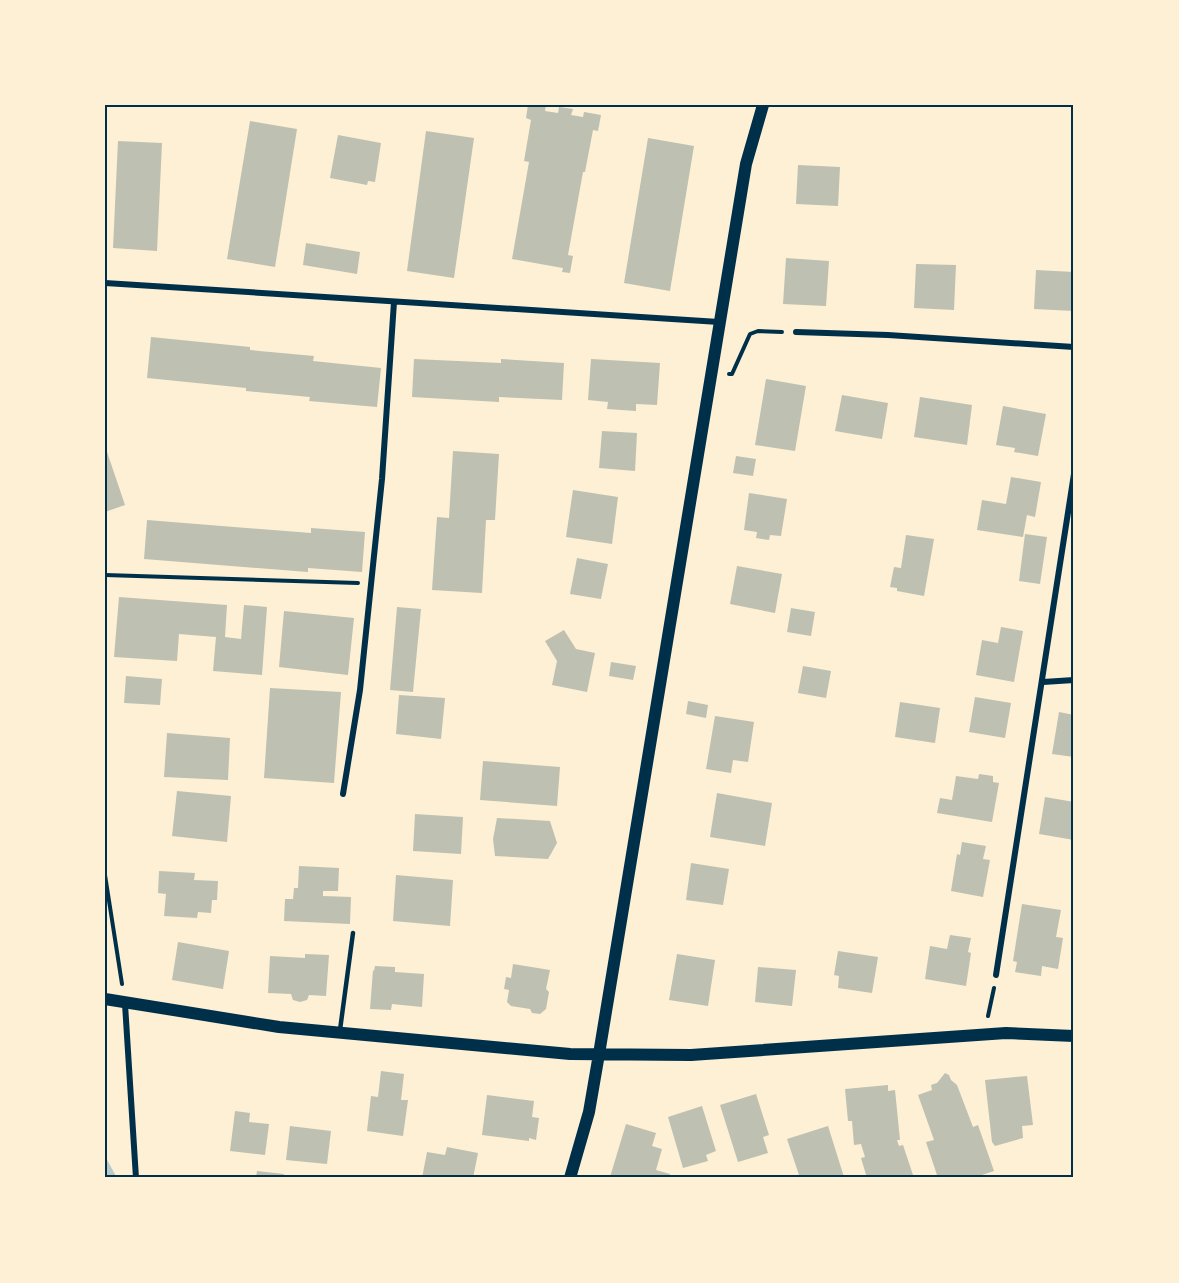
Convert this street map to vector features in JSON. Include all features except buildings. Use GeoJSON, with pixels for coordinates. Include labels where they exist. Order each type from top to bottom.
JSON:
{"type":"FeatureCollection","features":[{"type":"Feature","properties":{"kind":"main road"},"geometry":{"type":"LineString","coordinates":[[570,1178],[589,1112],[746,164],[763,105]]}},
{"type":"Feature","properties":{"kind":"main road"},"geometry":{"type":"LineString","coordinates":[[105,999],[279,1027],[547,1052],[599,1054],[691,1055],[985,1034],[1035,1033],[1074,1036]]}},
{"type":"Feature","properties":{"kind":"street"},"geometry":{"type":"LineString","coordinates":[[105,284],[719,322]]}},
{"type":"Feature","properties":{"kind":"street"},"geometry":{"type":"LineString","coordinates":[[343,794],[360,690],[382,479],[394,302]]}},
{"type":"Feature","properties":{"kind":"street"},"geometry":{"type":"LineString","coordinates":[[796,332],[888,335],[1074,347]]}},
{"type":"Feature","properties":{"kind":"street"},"geometry":{"type":"LineString","coordinates":[[996,975],[1074,474]]}},
{"type":"Feature","properties":{"kind":"street"},"geometry":{"type":"LineString","coordinates":[[1043,682],[1074,680]]}},
{"type":"Feature","properties":{"kind":"street"},"geometry":{"type":"LineString","coordinates":[[125,1004],[136,1178]]}},
{"type":"Feature","properties":{"kind":"lane"},"geometry":{"type":"LineString","coordinates":[[340,1033],[353,933]]}},
{"type":"Feature","properties":{"kind":"path"},"geometry":{"type":"LineString","coordinates":[[750,334],[758,331],[796,332]]}},
{"type":"Feature","properties":{"kind":"path"},"geometry":{"type":"LineString","coordinates":[[105,575],[371,583]]}},
{"type":"Feature","properties":{"kind":"path"},"geometry":{"type":"LineString","coordinates":[[105,875],[125,1004]]}},
{"type":"Feature","properties":{"kind":"path"},"geometry":{"type":"LineString","coordinates":[[985,1034],[996,975]]}},
{"type":"Feature","properties":{"kind":"shaded area"},"geometry":{"type":"Polygon","coordinates":[[[105,1156],[117,1178],[105,1178],[105,1156]]]}}]}
